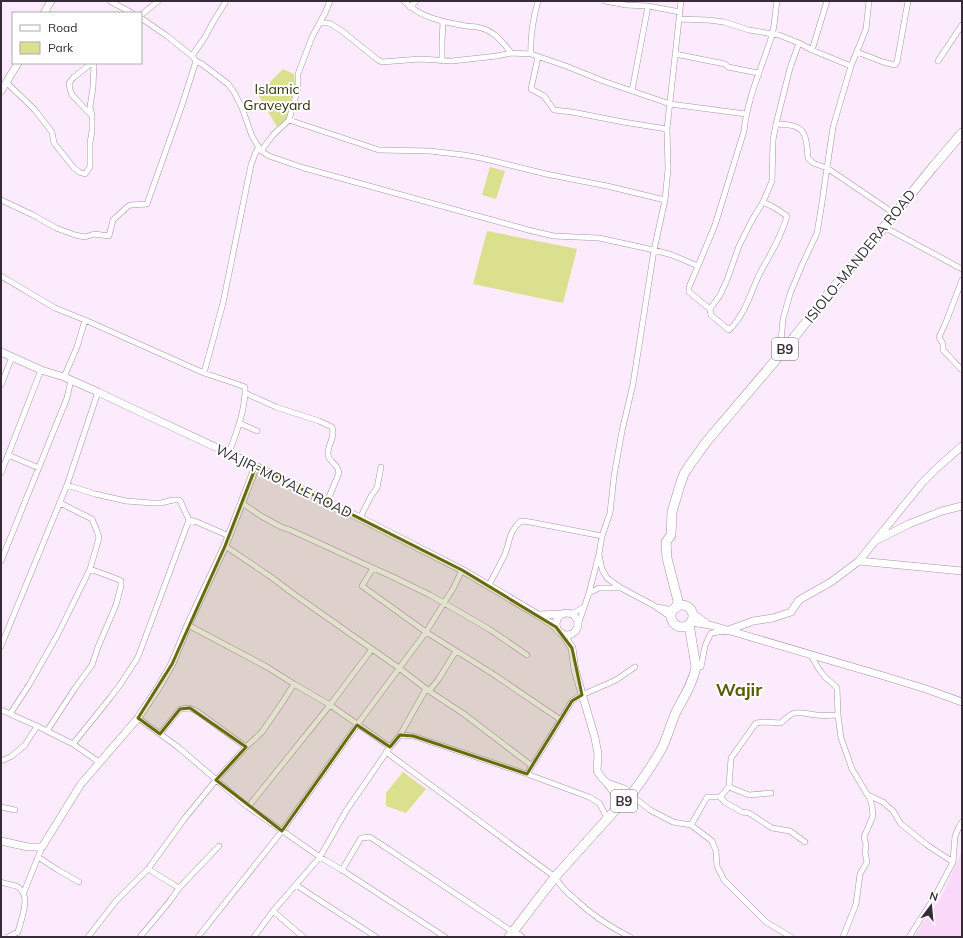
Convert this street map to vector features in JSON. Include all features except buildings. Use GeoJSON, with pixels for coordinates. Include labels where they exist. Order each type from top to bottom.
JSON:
{"type":"FeatureCollection","features":[{"type":"Feature","properties":{"kind":"highway","name":"ISIOLO-MANDERA ROAD"},"geometry":{"type":"LineString","coordinates":[[675,615],[678,601],[667,558],[666,542],[671,535],[672,512],[684,474],[707,441],[780,355],[830,292],[962,133]]}},
{"type":"Feature","properties":{"kind":"highway","name":"ISIOLO-MANDERA ROAD"},"geometry":{"type":"LineString","coordinates":[[511,934],[555,877],[626,797],[631,795],[650,768],[663,745],[676,712],[690,687],[696,667],[690,617],[684,599],[675,588]]}},
{"type":"Feature","properties":{"kind":"highway"},"geometry":{"type":"LineString","coordinates":[[682,606],[690,617],[684,627],[675,615],[682,606]]}},
{"type":"Feature","properties":{"kind":"highway"},"geometry":{"type":"LineString","coordinates":[[675,615],[692,642]]}},
{"type":"Feature","properties":{"kind":"street"},"geometry":{"type":"LineString","coordinates":[[45,12],[51,1]]}},
{"type":"Feature","properties":{"kind":"street"},"geometry":{"type":"LineString","coordinates":[[110,1],[130,12]]}},
{"type":"Feature","properties":{"kind":"street"},"geometry":{"type":"LineString","coordinates":[[142,14],[158,1]]}},
{"type":"Feature","properties":{"kind":"street"},"geometry":{"type":"LineString","coordinates":[[1,200],[56,228],[85,237],[94,234],[109,236],[113,220],[126,208],[130,205],[148,204],[182,104],[194,58],[226,1]]}},
{"type":"Feature","properties":{"kind":"street"},"geometry":{"type":"LineString","coordinates":[[204,373],[223,303],[251,165],[255,154],[289,120],[298,88],[298,74],[312,37],[330,1]]}},
{"type":"Feature","properties":{"kind":"street"},"geometry":{"type":"LineString","coordinates":[[404,1],[419,14],[443,22],[481,28],[496,36],[511,53]]}},
{"type":"Feature","properties":{"kind":"street"},"geometry":{"type":"LineString","coordinates":[[410,7],[416,1]]}},
{"type":"Feature","properties":{"kind":"street"},"geometry":{"type":"LineString","coordinates":[[531,54],[531,30],[538,1]]}},
{"type":"Feature","properties":{"kind":"street"},"geometry":{"type":"LineString","coordinates":[[607,1],[680,12]]}},
{"type":"Feature","properties":{"kind":"street"},"geometry":{"type":"LineString","coordinates":[[563,634],[571,634],[576,628],[589,593],[602,536],[610,514],[614,476],[622,431],[633,384],[654,250],[665,200],[668,169],[667,129],[681,1]]}},
{"type":"Feature","properties":{"kind":"street"},"geometry":{"type":"LineString","coordinates":[[763,202],[787,216],[785,224],[758,276],[747,305],[735,325],[729,330],[711,315],[710,309],[690,292],[689,288],[715,225],[744,131],[751,94],[772,34],[777,1]]}},
{"type":"Feature","properties":{"kind":"street"},"geometry":{"type":"LineString","coordinates":[[812,50],[827,1]]}},
{"type":"Feature","properties":{"kind":"street"},"geometry":{"type":"LineString","coordinates":[[780,355],[783,319],[790,294],[817,233],[822,209],[833,127],[851,66],[866,29],[869,1]]}},
{"type":"Feature","properties":{"kind":"street"},"geometry":{"type":"LineString","coordinates":[[857,52],[879,61],[895,65],[897,62],[908,1]]}},
{"type":"Feature","properties":{"kind":"street"},"geometry":{"type":"LineString","coordinates":[[632,91],[648,6]]}},
{"type":"Feature","properties":{"kind":"street"},"geometry":{"type":"LineString","coordinates":[[142,19],[228,84],[237,98],[252,136],[260,150],[269,156],[304,168],[532,231],[565,237],[599,238],[672,255],[698,266]]}},
{"type":"Feature","properties":{"kind":"street"},"geometry":{"type":"LineString","coordinates":[[679,19],[724,22],[749,30],[772,34],[798,43],[851,66]]}},
{"type":"Feature","properties":{"kind":"street"},"geometry":{"type":"LineString","coordinates":[[320,22],[329,24],[342,31],[382,62],[420,60],[452,61],[511,53],[531,54],[670,104],[746,114]]}},
{"type":"Feature","properties":{"kind":"street"},"geometry":{"type":"LineString","coordinates":[[442,61],[443,22]]}},
{"type":"Feature","properties":{"kind":"street"},"geometry":{"type":"LineString","coordinates":[[938,60],[962,25]]}},
{"type":"Feature","properties":{"kind":"street"},"geometry":{"type":"LineString","coordinates":[[710,309],[720,295],[739,246],[763,202],[772,181],[773,140],[776,124],[798,43]]}},
{"type":"Feature","properties":{"kind":"street"},"geometry":{"type":"LineString","coordinates":[[675,54],[725,64],[728,68],[758,73]]}},
{"type":"Feature","properties":{"kind":"street"},"geometry":{"type":"LineString","coordinates":[[538,57],[531,89],[544,96],[554,110],[667,129]]}},
{"type":"Feature","properties":{"kind":"street"},"geometry":{"type":"LineString","coordinates":[[17,64],[3,87],[34,109],[52,132],[54,143],[74,168],[84,174],[90,167],[90,143],[92,131],[90,106],[93,87],[93,64]]}},
{"type":"Feature","properties":{"kind":"street"},"geometry":{"type":"LineString","coordinates":[[92,64],[74,77],[70,83],[70,89],[72,95],[92,116]]}},
{"type":"Feature","properties":{"kind":"street"},"geometry":{"type":"LineString","coordinates":[[289,120],[379,150],[430,151],[470,156],[665,200]]}},
{"type":"Feature","properties":{"kind":"street"},"geometry":{"type":"LineString","coordinates":[[776,124],[787,124],[802,130],[806,137],[808,158],[813,163],[827,168],[895,214]]}},
{"type":"Feature","properties":{"kind":"street"},"geometry":{"type":"LineString","coordinates":[[884,227],[962,269]]}},
{"type":"Feature","properties":{"kind":"street"},"geometry":{"type":"LineString","coordinates":[[1,276],[55,308],[204,373],[245,387],[239,423],[229,453]]}},
{"type":"Feature","properties":{"kind":"street"},"geometry":{"type":"LineString","coordinates":[[962,280],[939,337],[943,344],[943,350],[962,370]]}},
{"type":"Feature","properties":{"kind":"street"},"geometry":{"type":"LineString","coordinates":[[1,560],[67,398],[67,378],[84,320]]}},
{"type":"Feature","properties":{"kind":"street","name":"WAJIR-MOYALE ROAD"},"geometry":{"type":"LineString","coordinates":[[1,352],[41,370],[67,378],[256,466],[462,570],[556,627]]}},
{"type":"Feature","properties":{"kind":"street"},"geometry":{"type":"LineString","coordinates":[[1,385],[12,356]]}},
{"type":"Feature","properties":{"kind":"street"},"geometry":{"type":"LineString","coordinates":[[1,473],[41,370]]}},
{"type":"Feature","properties":{"kind":"street"},"geometry":{"type":"LineString","coordinates":[[1,646],[67,485],[98,392]]}},
{"type":"Feature","properties":{"kind":"street"},"geometry":{"type":"LineString","coordinates":[[245,394],[332,427],[334,432],[328,453],[329,458],[336,465],[339,473],[327,502]]}},
{"type":"Feature","properties":{"kind":"street"},"geometry":{"type":"LineString","coordinates":[[239,423],[257,431]]}},
{"type":"Feature","properties":{"kind":"street"},"geometry":{"type":"LineString","coordinates":[[696,667],[701,667],[705,646],[710,633],[726,631],[753,621],[772,618],[791,612],[800,600],[831,582],[859,561],[922,483],[962,446]]}},
{"type":"Feature","properties":{"kind":"street"},"geometry":{"type":"LineString","coordinates":[[8,455],[39,468]]}},
{"type":"Feature","properties":{"kind":"street"},"geometry":{"type":"LineString","coordinates":[[24,892],[42,847],[81,784],[138,718],[172,664],[188,625],[225,546],[256,466]]}},
{"type":"Feature","properties":{"kind":"street"},"geometry":{"type":"LineString","coordinates":[[360,518],[371,496],[378,488],[381,467]]}},
{"type":"Feature","properties":{"kind":"street"},"geometry":{"type":"LineString","coordinates":[[67,485],[102,496],[126,501],[157,503],[177,500],[181,502],[188,520],[138,657],[122,682],[73,744]]}},
{"type":"Feature","properties":{"kind":"street"},"geometry":{"type":"LineString","coordinates":[[10,714],[29,685],[58,634],[90,569],[99,538],[92,520],[60,503]]}},
{"type":"Feature","properties":{"kind":"street"},"geometry":{"type":"LineString","coordinates":[[242,503],[281,527],[430,595],[489,629],[527,655]]}},
{"type":"Feature","properties":{"kind":"street"},"geometry":{"type":"LineString","coordinates":[[874,541],[909,524],[942,511],[962,506]]}},
{"type":"Feature","properties":{"kind":"street"},"geometry":{"type":"LineString","coordinates":[[188,520],[197,522],[229,536]]}},
{"type":"Feature","properties":{"kind":"street"},"geometry":{"type":"LineString","coordinates":[[489,585],[501,562],[512,532],[516,525],[521,521],[602,536]]}},
{"type":"Feature","properties":{"kind":"street"},"geometry":{"type":"LineString","coordinates":[[225,546],[464,714],[532,766]]}},
{"type":"Feature","properties":{"kind":"street"},"geometry":{"type":"LineString","coordinates":[[599,554],[602,569],[607,578],[621,588],[675,615]]}},
{"type":"Feature","properties":{"kind":"street"},"geometry":{"type":"LineString","coordinates":[[859,561],[962,571]]}},
{"type":"Feature","properties":{"kind":"street"},"geometry":{"type":"LineString","coordinates":[[373,568],[362,586],[426,632],[493,674],[561,720]]}},
{"type":"Feature","properties":{"kind":"street"},"geometry":{"type":"LineString","coordinates":[[47,731],[92,665],[120,592],[121,581],[90,569]]}},
{"type":"Feature","properties":{"kind":"street"},"geometry":{"type":"LineString","coordinates":[[198,937],[282,831],[357,725],[426,632],[454,587],[462,570]]}},
{"type":"Feature","properties":{"kind":"street"},"geometry":{"type":"LineString","coordinates":[[589,593],[599,588],[621,588]]}},
{"type":"Feature","properties":{"kind":"street"},"geometry":{"type":"LineString","coordinates":[[653,605],[667,609],[675,615]]}},
{"type":"Feature","properties":{"kind":"street"},"geometry":{"type":"LineString","coordinates":[[538,615],[572,614],[584,607]]}},
{"type":"Feature","properties":{"kind":"street"},"geometry":{"type":"LineString","coordinates":[[562,614],[557,619],[556,627],[559,632],[563,634],[572,648]]}},
{"type":"Feature","properties":{"kind":"street"},"geometry":{"type":"LineString","coordinates":[[572,614],[577,621],[572,648],[575,670],[595,738],[598,754],[597,771],[622,803]]}},
{"type":"Feature","properties":{"kind":"street"},"geometry":{"type":"LineString","coordinates":[[690,617],[726,631],[926,689],[962,702]]}},
{"type":"Feature","properties":{"kind":"street"},"geometry":{"type":"LineString","coordinates":[[188,625],[267,667],[330,704],[357,725],[390,747]]}},
{"type":"Feature","properties":{"kind":"street"},"geometry":{"type":"LineString","coordinates":[[248,807],[372,649]]}},
{"type":"Feature","properties":{"kind":"street"},"geometry":{"type":"LineString","coordinates":[[254,937],[273,911],[320,857],[346,811],[386,752],[400,735],[428,690],[438,680],[456,651]]}},
{"type":"Feature","properties":{"kind":"street"},"geometry":{"type":"LineString","coordinates":[[811,655],[818,669],[825,678],[837,688],[841,738],[852,769],[863,785],[872,806],[872,816],[864,837],[867,862],[860,874],[856,904],[843,937]]}},
{"type":"Feature","properties":{"kind":"street"},"geometry":{"type":"LineString","coordinates":[[527,774],[572,701],[616,680],[634,667]]}},
{"type":"Feature","properties":{"kind":"street"},"geometry":{"type":"LineString","coordinates":[[88,937],[116,901],[148,868],[185,818],[216,780],[262,732],[294,684]]}},
{"type":"Feature","properties":{"kind":"street"},"geometry":{"type":"LineString","coordinates":[[160,734],[180,709],[190,708],[198,712],[246,747]]}},
{"type":"Feature","properties":{"kind":"street"},"geometry":{"type":"LineString","coordinates":[[1,710],[73,744],[99,762]]}},
{"type":"Feature","properties":{"kind":"street"},"geometry":{"type":"LineString","coordinates":[[720,797],[729,787],[731,758],[756,723],[781,723],[788,716],[798,712],[816,715],[838,715]]}},
{"type":"Feature","properties":{"kind":"street"},"geometry":{"type":"LineString","coordinates":[[138,718],[178,747],[248,807],[320,857],[445,937]]}},
{"type":"Feature","properties":{"kind":"street"},"geometry":{"type":"LineString","coordinates":[[1,762],[12,756],[25,745],[37,726]]}},
{"type":"Feature","properties":{"kind":"street"},"geometry":{"type":"LineString","coordinates":[[400,735],[413,736],[527,774],[590,797],[599,803],[608,819]]}},
{"type":"Feature","properties":{"kind":"street"},"geometry":{"type":"LineString","coordinates":[[386,752],[555,877],[561,887],[599,920],[630,937]]}},
{"type":"Feature","properties":{"kind":"street"},"geometry":{"type":"LineString","coordinates":[[607,783],[624,789],[650,810],[673,822],[691,825],[712,841],[716,851],[718,866],[724,880],[766,922],[791,937]]}},
{"type":"Feature","properties":{"kind":"street"},"geometry":{"type":"LineString","coordinates":[[729,787],[749,795],[771,793]]}},
{"type":"Feature","properties":{"kind":"street"},"geometry":{"type":"LineString","coordinates":[[867,794],[883,802],[893,811],[901,824],[927,845],[953,862]]}},
{"type":"Feature","properties":{"kind":"street"},"geometry":{"type":"LineString","coordinates":[[691,825],[707,797],[720,797],[726,803],[742,812],[749,813],[772,828],[790,831],[805,842]]}},
{"type":"Feature","properties":{"kind":"street"},"geometry":{"type":"LineString","coordinates":[[1,807],[15,810]]}},
{"type":"Feature","properties":{"kind":"street"},"geometry":{"type":"LineString","coordinates":[[910,937],[934,898],[953,862],[955,836],[962,822]]}},
{"type":"Feature","properties":{"kind":"street"},"geometry":{"type":"LineString","coordinates":[[342,870],[361,838],[370,837],[511,934],[521,937]]}},
{"type":"Feature","properties":{"kind":"street"},"geometry":{"type":"LineString","coordinates":[[1,841],[28,847],[42,847]]}},
{"type":"Feature","properties":{"kind":"street"},"geometry":{"type":"LineString","coordinates":[[140,937],[180,888],[219,846]]}},
{"type":"Feature","properties":{"kind":"street"},"geometry":{"type":"LineString","coordinates":[[38,857],[79,882]]}},
{"type":"Feature","properties":{"kind":"street"},"geometry":{"type":"LineString","coordinates":[[148,868],[180,888]]}},
{"type":"Feature","properties":{"kind":"street"},"geometry":{"type":"LineString","coordinates":[[1,882],[18,887],[24,892],[26,897],[17,934],[8,937]]}},
{"type":"Feature","properties":{"kind":"street"},"geometry":{"type":"LineString","coordinates":[[296,885],[376,937]]}},
{"type":"Feature","properties":{"kind":"street"},"geometry":{"type":"LineString","coordinates":[[273,911],[303,937]]}},
{"type":"Feature","properties":{"kind":"highlighted area"},"geometry":{"type":"Polygon","coordinates":[[[256,466],[462,570],[556,627],[572,648],[582,695],[572,701],[527,774],[413,736],[400,735],[390,747],[357,725],[282,831],[216,780],[246,747],[190,708],[180,709],[160,734],[138,718],[172,664],[225,546],[256,466]]]}},
{"type":"Feature","properties":{"kind":"shaded area"},"geometry":{"type":"Polygon","coordinates":[[[962,851],[962,937],[914,937],[943,894],[962,851]]]}},
{"type":"Feature","properties":{"kind":"green space","name":"Islamic Graveyard"},"geometry":{"type":"Polygon","coordinates":[[[283,69],[294,74],[295,84],[287,118],[277,127],[259,96],[283,69]]]}},
{"type":"Feature","properties":{"kind":"green space"},"geometry":{"type":"Polygon","coordinates":[[[490,167],[505,171],[496,199],[482,195],[490,167]]]}},
{"type":"Feature","properties":{"kind":"green space"},"geometry":{"type":"Polygon","coordinates":[[[487,231],[577,249],[563,303],[473,284],[487,231]]]}},
{"type":"Feature","properties":{"kind":"green space"},"geometry":{"type":"Polygon","coordinates":[[[403,772],[426,789],[406,813],[386,806],[386,793],[403,772]]]}},
{"type":"Feature","properties":{"kind":"district","name":"Wajir"},"geometry":{"type":"Point","coordinates":[739,690]}}]}
